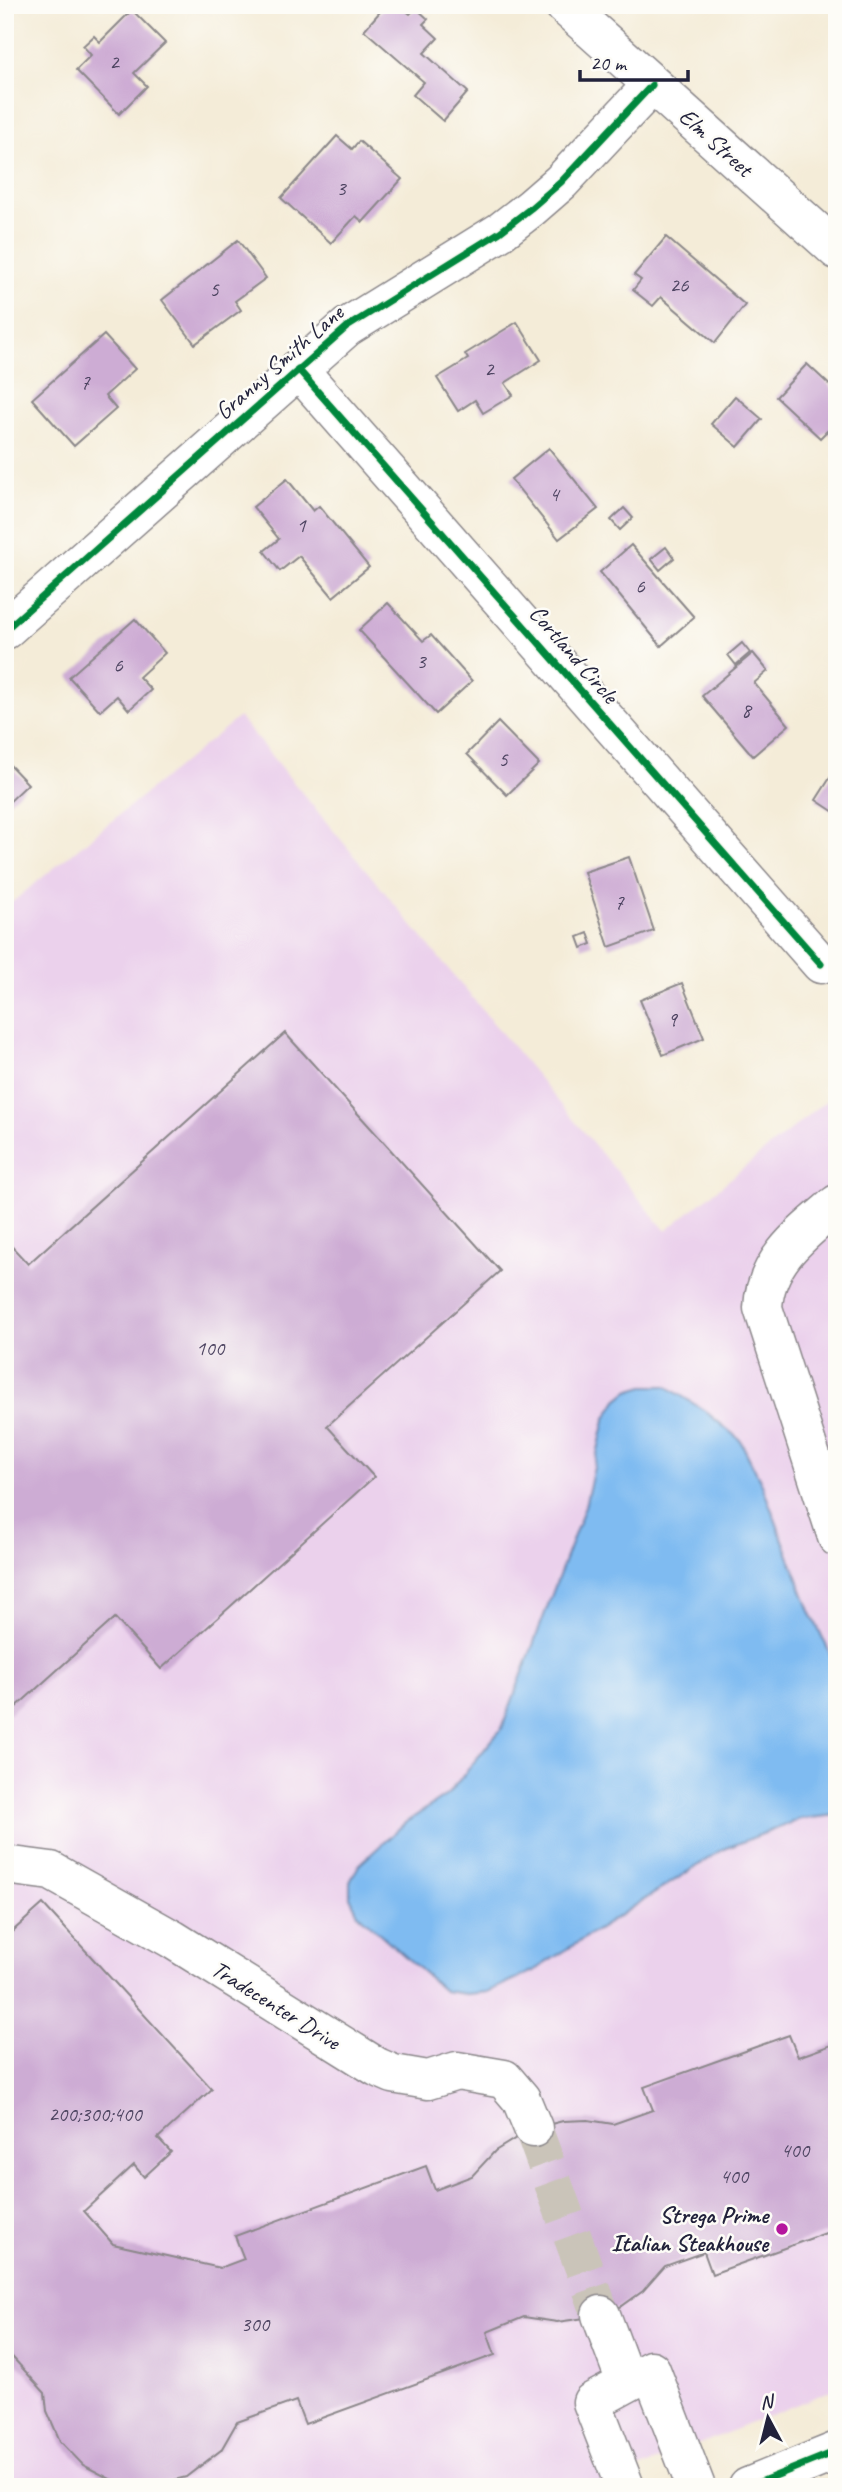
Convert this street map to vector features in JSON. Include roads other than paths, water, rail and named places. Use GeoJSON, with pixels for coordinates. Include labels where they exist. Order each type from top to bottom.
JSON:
{"type":"FeatureCollection","features":[{"type":"Feature","properties":{"kind":"street","name":"Elm Street"},"geometry":{"type":"LineString","coordinates":[[564,5],[837,250]]}},
{"type":"Feature","properties":{"kind":"street","name":"Granny Smith Lane"},"geometry":{"type":"LineString","coordinates":[[5,630],[298,369],[366,312],[500,232],[531,208],[561,182],[652,85]]}},
{"type":"Feature","properties":{"kind":"street","name":"Cortland Circle"},"geometry":{"type":"LineString","coordinates":[[298,369],[821,964]]}},
{"type":"Feature","properties":{"kind":"street"},"geometry":{"type":"LineString","coordinates":[[837,1204],[786,1250],[774,1266],[764,1289],[765,1321],[802,1424],[837,1538]]}},
{"type":"Feature","properties":{"kind":"street"},"geometry":{"type":"LineString","coordinates":[[802,1424],[837,1451]]}},
{"type":"Feature","properties":{"kind":"street","name":"Tradecenter Drive"},"geometry":{"type":"LineString","coordinates":[[5,1865],[51,1871],[172,1939],[377,2067],[393,2074],[428,2080],[457,2071],[504,2079],[521,2098],[533,2128]]}},
{"type":"Feature","properties":{"kind":"street"},"geometry":{"type":"LineString","coordinates":[[601,2315],[639,2376],[696,2487]]}},
{"type":"Feature","properties":{"kind":"street"},"geometry":{"type":"LineString","coordinates":[[625,2487],[592,2402],[639,2376]]}},
{"type":"Feature","properties":{"kind":"street"},"geometry":{"type":"LineString","coordinates":[[748,2487],[837,2451]]}},
{"type":"Feature","properties":{"kind":"water"},"geometry":{"type":"Polygon","coordinates":[[[644,1386],[666,1386],[705,1411],[740,1440],[761,1482],[810,1611],[837,1668],[837,1815],[800,1819],[722,1850],[533,1971],[487,1992],[466,1994],[444,1991],[358,1914],[350,1897],[350,1882],[359,1865],[405,1823],[448,1794],[502,1728],[585,1506],[605,1420],[617,1400],[628,1391],[644,1386]]]}},
{"type":"Feature","properties":{"kind":"tunnel"},"geometry":{"type":"LineString","coordinates":[[533,2128],[601,2315]]}},
{"type":"Feature","properties":{"kind":"place","name":"Strega Prime Italian Steakhouse"},"geometry":{"type":"Point","coordinates":[782,2229]}}]}
